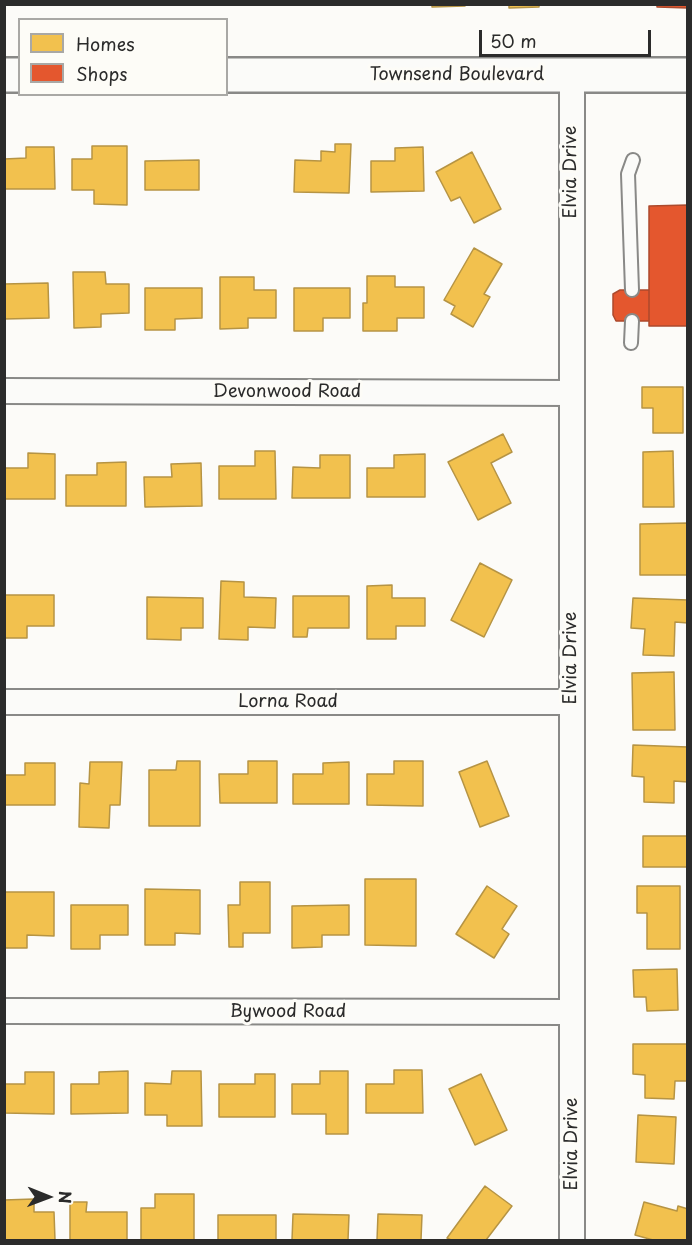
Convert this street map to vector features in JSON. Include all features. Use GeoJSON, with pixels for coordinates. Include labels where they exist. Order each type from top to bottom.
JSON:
{"type":"FeatureCollection","features":[{"type":"Feature","properties":{"kind":"street","name":"Townsend Boulevard"},"geometry":{"type":"LineString","coordinates":[[228,75],[687,75]]}},
{"type":"Feature","properties":{"kind":"street","name":"Elvia Drive"},"geometry":{"type":"LineString","coordinates":[[572,75],[570,393],[572,1240]]}},
{"type":"Feature","properties":{"kind":"street","name":"Devonwood Road"},"geometry":{"type":"LineString","coordinates":[[4,391],[570,393]]}},
{"type":"Feature","properties":{"kind":"street","name":"Lorna Road"},"geometry":{"type":"LineString","coordinates":[[4,702],[571,702]]}},
{"type":"Feature","properties":{"kind":"street","name":"Bywood Road"},"geometry":{"type":"LineString","coordinates":[[4,1011],[571,1012]]}},
{"type":"Feature","properties":{"kind":"lane"},"geometry":{"type":"LineString","coordinates":[[632,290],[628,174],[633,160]]}},
{"type":"Feature","properties":{"kind":"lane"},"geometry":{"type":"LineString","coordinates":[[631,343],[632,321]]}},
{"type":"Feature","properties":{"kind":"building: Homes"},"geometry":{"type":"Polygon","coordinates":[[[432,4],[465,4],[465,6],[432,7],[432,4]]]}},
{"type":"Feature","properties":{"kind":"building: Homes"},"geometry":{"type":"Polygon","coordinates":[[[509,4],[539,4],[539,7],[509,8],[509,4]]]}},
{"type":"Feature","properties":{"kind":"building: Homes"},"geometry":{"type":"Polygon","coordinates":[[[335,144],[351,144],[349,193],[294,192],[295,160],[321,161],[321,151],[335,152],[335,144]]]}},
{"type":"Feature","properties":{"kind":"building: Homes"},"geometry":{"type":"Polygon","coordinates":[[[92,146],[127,146],[127,205],[94,204],[94,190],[72,190],[72,159],[92,159],[92,146]]]}},
{"type":"Feature","properties":{"kind":"building: Homes"},"geometry":{"type":"Polygon","coordinates":[[[26,147],[54,147],[55,189],[4,189],[4,159],[26,158],[26,147]]]}},
{"type":"Feature","properties":{"kind":"building: Homes"},"geometry":{"type":"Polygon","coordinates":[[[423,147],[424,191],[371,192],[371,161],[395,161],[395,148],[423,147]]]}},
{"type":"Feature","properties":{"kind":"building: Homes"},"geometry":{"type":"Polygon","coordinates":[[[472,152],[501,209],[474,223],[460,197],[451,201],[436,172],[472,152]]]}},
{"type":"Feature","properties":{"kind":"building: Homes"},"geometry":{"type":"Polygon","coordinates":[[[199,160],[199,190],[145,190],[145,161],[199,160]]]}},
{"type":"Feature","properties":{"kind":"building: Homes"},"geometry":{"type":"Polygon","coordinates":[[[474,248],[502,264],[484,294],[490,297],[473,327],[451,314],[455,306],[444,300],[474,248]]]}},
{"type":"Feature","properties":{"kind":"building: Homes"},"geometry":{"type":"Polygon","coordinates":[[[73,272],[105,272],[106,284],[129,284],[129,313],[101,314],[101,327],[74,328],[73,272]]]}},
{"type":"Feature","properties":{"kind":"building: Homes"},"geometry":{"type":"Polygon","coordinates":[[[367,276],[395,276],[395,287],[424,287],[424,318],[397,318],[397,331],[363,331],[363,303],[367,303],[367,276]]]}},
{"type":"Feature","properties":{"kind":"building: Homes"},"geometry":{"type":"Polygon","coordinates":[[[220,277],[254,277],[254,290],[276,290],[276,318],[248,318],[248,328],[220,329],[220,277]]]}},
{"type":"Feature","properties":{"kind":"building: Homes"},"geometry":{"type":"Polygon","coordinates":[[[48,283],[49,318],[4,319],[4,284],[48,283]]]}},
{"type":"Feature","properties":{"kind":"building: Homes"},"geometry":{"type":"Polygon","coordinates":[[[145,288],[202,288],[202,318],[175,319],[175,330],[145,330],[145,288]]]}},
{"type":"Feature","properties":{"kind":"building: Homes"},"geometry":{"type":"Polygon","coordinates":[[[294,288],[350,288],[350,318],[323,318],[323,331],[294,331],[294,288]]]}},
{"type":"Feature","properties":{"kind":"building: Homes"},"geometry":{"type":"Polygon","coordinates":[[[642,387],[683,387],[683,433],[653,433],[653,408],[642,408],[642,387]]]}},
{"type":"Feature","properties":{"kind":"building: Homes"},"geometry":{"type":"Polygon","coordinates":[[[503,434],[512,452],[491,463],[511,503],[478,520],[448,462],[503,434]]]}},
{"type":"Feature","properties":{"kind":"building: Homes"},"geometry":{"type":"Polygon","coordinates":[[[255,451],[275,451],[276,499],[219,499],[219,466],[255,466],[255,451]]]}},
{"type":"Feature","properties":{"kind":"building: Homes"},"geometry":{"type":"Polygon","coordinates":[[[673,451],[674,507],[643,507],[643,452],[673,451]]]}},
{"type":"Feature","properties":{"kind":"building: Homes"},"geometry":{"type":"Polygon","coordinates":[[[28,453],[55,454],[55,499],[4,499],[4,468],[28,468],[28,453]]]}},
{"type":"Feature","properties":{"kind":"building: Homes"},"geometry":{"type":"Polygon","coordinates":[[[425,454],[425,497],[367,497],[367,468],[394,468],[394,455],[425,454]]]}},
{"type":"Feature","properties":{"kind":"building: Homes"},"geometry":{"type":"Polygon","coordinates":[[[320,455],[350,455],[350,498],[292,498],[293,467],[320,468],[320,455]]]}},
{"type":"Feature","properties":{"kind":"building: Homes"},"geometry":{"type":"Polygon","coordinates":[[[126,462],[126,506],[66,506],[66,475],[97,475],[97,463],[126,462]]]}},
{"type":"Feature","properties":{"kind":"building: Homes"},"geometry":{"type":"Polygon","coordinates":[[[201,463],[202,506],[145,507],[144,477],[172,477],[171,464],[201,463]]]}},
{"type":"Feature","properties":{"kind":"building: Homes"},"geometry":{"type":"Polygon","coordinates":[[[688,523],[688,575],[640,575],[640,524],[688,523]]]}},
{"type":"Feature","properties":{"kind":"building: Homes"},"geometry":{"type":"Polygon","coordinates":[[[480,563],[512,580],[484,637],[451,620],[480,563]]]}},
{"type":"Feature","properties":{"kind":"building: Homes"},"geometry":{"type":"Polygon","coordinates":[[[221,581],[244,582],[244,597],[276,598],[275,628],[248,627],[248,640],[219,639],[221,581]]]}},
{"type":"Feature","properties":{"kind":"building: Homes"},"geometry":{"type":"Polygon","coordinates":[[[392,585],[392,598],[425,598],[425,626],[396,626],[396,639],[367,639],[367,586],[392,585]]]}},
{"type":"Feature","properties":{"kind":"building: Homes"},"geometry":{"type":"Polygon","coordinates":[[[4,595],[54,595],[54,626],[27,626],[27,638],[4,638],[4,595]]]}},
{"type":"Feature","properties":{"kind":"building: Homes"},"geometry":{"type":"Polygon","coordinates":[[[293,596],[349,596],[349,628],[308,628],[307,637],[293,637],[293,596]]]}},
{"type":"Feature","properties":{"kind":"building: Homes"},"geometry":{"type":"Polygon","coordinates":[[[147,597],[203,598],[203,628],[181,628],[181,640],[147,639],[147,597]]]}},
{"type":"Feature","properties":{"kind":"building: Homes"},"geometry":{"type":"Polygon","coordinates":[[[633,598],[688,600],[688,623],[675,622],[674,656],[643,655],[645,629],[631,628],[633,598]]]}},
{"type":"Feature","properties":{"kind":"building: Homes"},"geometry":{"type":"Polygon","coordinates":[[[674,672],[675,730],[633,730],[632,673],[674,672]]]}},
{"type":"Feature","properties":{"kind":"building: Homes"},"geometry":{"type":"Polygon","coordinates":[[[633,745],[688,747],[688,782],[674,781],[674,803],[644,802],[644,777],[632,776],[633,745]]]}},
{"type":"Feature","properties":{"kind":"building: Homes"},"geometry":{"type":"Polygon","coordinates":[[[177,761],[200,761],[200,826],[149,826],[149,770],[176,770],[177,761]]]}},
{"type":"Feature","properties":{"kind":"building: Homes"},"geometry":{"type":"Polygon","coordinates":[[[248,761],[277,761],[277,803],[220,803],[219,774],[248,774],[248,761]]]}},
{"type":"Feature","properties":{"kind":"building: Homes"},"geometry":{"type":"Polygon","coordinates":[[[394,761],[423,761],[423,806],[367,805],[367,774],[394,774],[394,761]]]}},
{"type":"Feature","properties":{"kind":"building: Homes"},"geometry":{"type":"Polygon","coordinates":[[[487,761],[509,816],[480,827],[459,772],[487,761]]]}},
{"type":"Feature","properties":{"kind":"building: Homes"},"geometry":{"type":"Polygon","coordinates":[[[90,762],[122,762],[120,805],[110,805],[109,828],[79,827],[80,783],[89,784],[90,762]]]}},
{"type":"Feature","properties":{"kind":"building: Homes"},"geometry":{"type":"Polygon","coordinates":[[[349,762],[349,804],[293,804],[293,774],[323,774],[323,763],[349,762]]]}},
{"type":"Feature","properties":{"kind":"building: Homes"},"geometry":{"type":"Polygon","coordinates":[[[25,763],[55,763],[55,805],[4,805],[4,775],[25,775],[25,763]]]}},
{"type":"Feature","properties":{"kind":"building: Homes"},"geometry":{"type":"Polygon","coordinates":[[[643,836],[688,836],[688,867],[643,867],[643,836]]]}},
{"type":"Feature","properties":{"kind":"building: Homes"},"geometry":{"type":"Polygon","coordinates":[[[365,879],[416,879],[416,946],[365,945],[365,879]]]}},
{"type":"Feature","properties":{"kind":"building: Homes"},"geometry":{"type":"Polygon","coordinates":[[[240,882],[270,882],[270,933],[243,933],[243,947],[229,947],[228,905],[240,905],[240,882]]]}},
{"type":"Feature","properties":{"kind":"building: Homes"},"geometry":{"type":"Polygon","coordinates":[[[487,886],[517,906],[502,929],[509,934],[494,958],[456,934],[487,886]]]}},
{"type":"Feature","properties":{"kind":"building: Homes"},"geometry":{"type":"Polygon","coordinates":[[[637,886],[680,886],[680,949],[647,949],[647,913],[637,913],[637,886]]]}},
{"type":"Feature","properties":{"kind":"building: Homes"},"geometry":{"type":"Polygon","coordinates":[[[145,889],[200,890],[200,934],[175,933],[175,945],[145,945],[145,889]]]}},
{"type":"Feature","properties":{"kind":"building: Homes"},"geometry":{"type":"Polygon","coordinates":[[[4,892],[54,892],[54,936],[27,935],[27,948],[4,948],[4,892]]]}},
{"type":"Feature","properties":{"kind":"building: Homes"},"geometry":{"type":"Polygon","coordinates":[[[71,905],[128,905],[128,935],[100,935],[100,949],[71,949],[71,905]]]}},
{"type":"Feature","properties":{"kind":"building: Homes"},"geometry":{"type":"Polygon","coordinates":[[[349,905],[349,935],[322,935],[322,947],[292,948],[292,906],[349,905]]]}},
{"type":"Feature","properties":{"kind":"building: Homes"},"geometry":{"type":"Polygon","coordinates":[[[677,969],[678,1010],[647,1011],[646,997],[634,997],[633,970],[677,969]]]}},
{"type":"Feature","properties":{"kind":"building: Homes"},"geometry":{"type":"Polygon","coordinates":[[[633,1044],[688,1044],[688,1081],[675,1081],[674,1099],[645,1098],[645,1075],[633,1074],[633,1044]]]}},
{"type":"Feature","properties":{"kind":"building: Homes"},"geometry":{"type":"Polygon","coordinates":[[[394,1070],[422,1070],[423,1113],[366,1113],[366,1084],[394,1084],[394,1070]]]}},
{"type":"Feature","properties":{"kind":"building: Homes"},"geometry":{"type":"Polygon","coordinates":[[[128,1071],[128,1113],[71,1114],[71,1084],[99,1084],[99,1072],[128,1071]]]}},
{"type":"Feature","properties":{"kind":"building: Homes"},"geometry":{"type":"Polygon","coordinates":[[[172,1071],[201,1071],[202,1126],[167,1126],[167,1115],[145,1115],[145,1083],[171,1084],[172,1071]]]}},
{"type":"Feature","properties":{"kind":"building: Homes"},"geometry":{"type":"Polygon","coordinates":[[[320,1071],[348,1071],[348,1134],[326,1134],[326,1114],[292,1114],[292,1084],[320,1084],[320,1071]]]}},
{"type":"Feature","properties":{"kind":"building: Homes"},"geometry":{"type":"Polygon","coordinates":[[[25,1072],[54,1072],[54,1114],[4,1113],[4,1084],[25,1084],[25,1072]]]}},
{"type":"Feature","properties":{"kind":"building: Homes"},"geometry":{"type":"Polygon","coordinates":[[[255,1074],[275,1074],[275,1117],[219,1117],[219,1084],[255,1084],[255,1074]]]}},
{"type":"Feature","properties":{"kind":"building: Homes"},"geometry":{"type":"Polygon","coordinates":[[[481,1074],[507,1130],[475,1145],[449,1089],[481,1074]]]}},
{"type":"Feature","properties":{"kind":"building: Homes"},"geometry":{"type":"Polygon","coordinates":[[[638,1115],[676,1117],[674,1164],[636,1162],[638,1115]]]}},
{"type":"Feature","properties":{"kind":"building: Homes"},"geometry":{"type":"Polygon","coordinates":[[[485,1186],[512,1206],[486,1240],[447,1238],[485,1186]]]}},
{"type":"Feature","properties":{"kind":"building: Homes"},"geometry":{"type":"Polygon","coordinates":[[[155,1194],[194,1194],[194,1240],[141,1240],[141,1208],[155,1208],[155,1194]]]}},
{"type":"Feature","properties":{"kind":"building: Homes"},"geometry":{"type":"Polygon","coordinates":[[[34,1199],[34,1212],[54,1212],[55,1240],[4,1240],[4,1200],[34,1199]]]}},
{"type":"Feature","properties":{"kind":"building: Homes"},"geometry":{"type":"Polygon","coordinates":[[[70,1202],[87,1202],[86,1212],[127,1212],[127,1240],[70,1240],[70,1202]]]}},
{"type":"Feature","properties":{"kind":"building: Homes"},"geometry":{"type":"Polygon","coordinates":[[[644,1202],[677,1211],[678,1206],[688,1209],[688,1240],[653,1240],[635,1235],[644,1202]]]}},
{"type":"Feature","properties":{"kind":"building: Homes"},"geometry":{"type":"Polygon","coordinates":[[[293,1214],[349,1215],[348,1240],[292,1240],[293,1214]]]}},
{"type":"Feature","properties":{"kind":"building: Homes"},"geometry":{"type":"Polygon","coordinates":[[[378,1214],[422,1215],[421,1240],[377,1240],[378,1214]]]}},
{"type":"Feature","properties":{"kind":"building: Homes"},"geometry":{"type":"Polygon","coordinates":[[[218,1215],[276,1215],[276,1240],[218,1240],[218,1215]]]}},
{"type":"Feature","properties":{"kind":"building: Shops"},"geometry":{"type":"Polygon","coordinates":[[[657,4],[688,4],[688,8],[657,7],[657,4]]]}},
{"type":"Feature","properties":{"kind":"building: Shops"},"geometry":{"type":"Polygon","coordinates":[[[688,205],[688,326],[649,326],[649,206],[688,205]]]}},
{"type":"Feature","properties":{"kind":"building: Shops"},"geometry":{"type":"Polygon","coordinates":[[[620,290],[649,290],[649,321],[616,321],[613,315],[613,294],[620,290]]]}}]}
